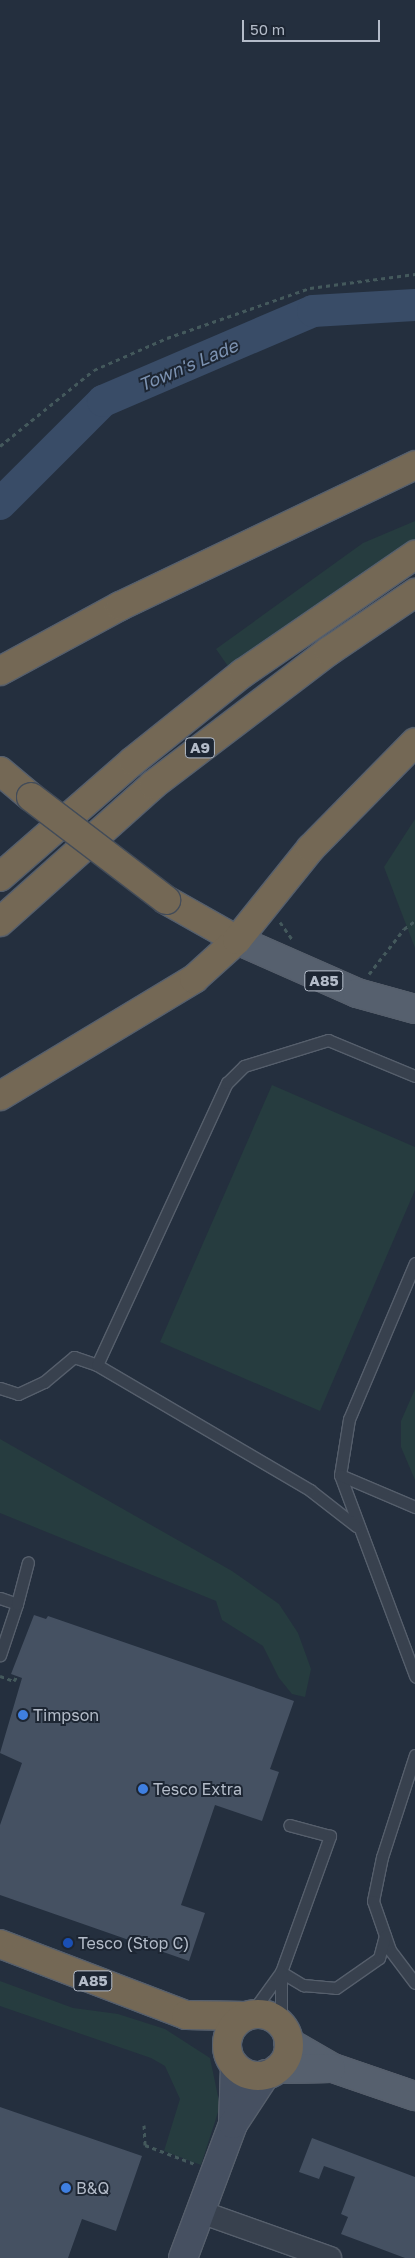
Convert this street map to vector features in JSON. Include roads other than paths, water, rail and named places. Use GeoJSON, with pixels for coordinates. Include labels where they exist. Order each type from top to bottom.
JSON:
{"type":"FeatureCollection","features":[{"type":"Feature","properties":{"kind":"highway"},"geometry":{"type":"LineString","coordinates":[[0,670],[120,606],[415,464]]}},
{"type":"Feature","properties":{"kind":"highway","name":"A9"},"geometry":{"type":"LineString","coordinates":[[0,877],[133,762],[243,673],[415,555]]}},
{"type":"Feature","properties":{"kind":"highway","name":"A9"},"geometry":{"type":"LineString","coordinates":[[0,922],[153,785],[314,662],[415,594]]}},
{"type":"Feature","properties":{"kind":"highway"},"geometry":{"type":"LineString","coordinates":[[0,1096],[194,979],[237,940],[311,848],[415,742]]}},
{"type":"Feature","properties":{"kind":"highway","name":"A85"},"geometry":{"type":"LineString","coordinates":[[0,771],[31,797],[166,900],[237,940]]}},
{"type":"Feature","properties":{"kind":"highway","name":"A85"},"geometry":{"type":"LineString","coordinates":[[0,1944],[186,2015],[248,2016]]}},
{"type":"Feature","properties":{"kind":"highway","name":"A85"},"geometry":{"type":"LineString","coordinates":[[186,2015],[231,2058]]}},
{"type":"Feature","properties":{"kind":"highway"},"geometry":{"type":"LineString","coordinates":[[265,2015],[285,2034],[288,2052],[271,2072],[247,2074],[231,2058],[230,2030],[248,2016],[265,2015]]}},
{"type":"Feature","properties":{"kind":"main road","name":"A85"},"geometry":{"type":"LineString","coordinates":[[237,940],[357,993],[415,1009]]}},
{"type":"Feature","properties":{"kind":"main road"},"geometry":{"type":"LineString","coordinates":[[285,2034],[333,2068],[415,2096]]}},
{"type":"Feature","properties":{"kind":"main road"},"geometry":{"type":"LineString","coordinates":[[271,2072],[333,2068]]}},
{"type":"Feature","properties":{"kind":"street"},"geometry":{"type":"LineString","coordinates":[[231,2058],[233,2124]]}},
{"type":"Feature","properties":{"kind":"street"},"geometry":{"type":"LineString","coordinates":[[184,2258],[233,2124],[271,2072]]}},
{"type":"Feature","properties":{"kind":"street"},"geometry":{"type":"LineString","coordinates":[[201,2212],[330,2258]]}},
{"type":"Feature","properties":{"kind":"lane"},"geometry":{"type":"LineString","coordinates":[[97,1365],[227,1083],[244,1066],[328,1040],[415,1076]]}},
{"type":"Feature","properties":{"kind":"lane"},"geometry":{"type":"LineString","coordinates":[[415,1263],[349,1419],[340,1475],[356,1526],[415,1676]]}},
{"type":"Feature","properties":{"kind":"lane"},"geometry":{"type":"LineString","coordinates":[[0,1388],[18,1394],[44,1382],[74,1357],[97,1365],[310,1490],[356,1526]]}},
{"type":"Feature","properties":{"kind":"lane"},"geometry":{"type":"LineString","coordinates":[[340,1475],[415,1507]]}},
{"type":"Feature","properties":{"kind":"lane"},"geometry":{"type":"LineString","coordinates":[[0,1655],[17,1604],[28,1562]]}},
{"type":"Feature","properties":{"kind":"lane"},"geometry":{"type":"LineString","coordinates":[[0,1598],[17,1604]]}},
{"type":"Feature","properties":{"kind":"lane"},"geometry":{"type":"LineString","coordinates":[[415,1755],[382,1856],[373,1901],[390,1950],[415,1983]]}},
{"type":"Feature","properties":{"kind":"lane"},"geometry":{"type":"LineString","coordinates":[[248,2016],[281,1972],[330,1836],[289,1825]]}},
{"type":"Feature","properties":{"kind":"lane"},"geometry":{"type":"LineString","coordinates":[[281,1972],[304,1985],[336,1988],[380,1958],[385,1936]]}},
{"type":"Feature","properties":{"kind":"lane"},"geometry":{"type":"LineString","coordinates":[[281,1972],[285,2034]]}},
{"type":"Feature","properties":{"kind":"waterway","name":"Town's Lade"},"geometry":{"type":"LineString","coordinates":[[0,504],[103,401],[313,311],[415,305]]}},
{"type":"Feature","properties":{"kind":"place","name":"Timpson"},"geometry":{"type":"Point","coordinates":[23,1715]}},
{"type":"Feature","properties":{"kind":"place","name":"Tesco Extra"},"geometry":{"type":"Point","coordinates":[143,1789]}},
{"type":"Feature","properties":{"kind":"place","name":"Tesco (Stop C)"},"geometry":{"type":"Point","coordinates":[68,1943]}},
{"type":"Feature","properties":{"kind":"place","name":"B&Q"},"geometry":{"type":"Point","coordinates":[66,2188]}}]}
